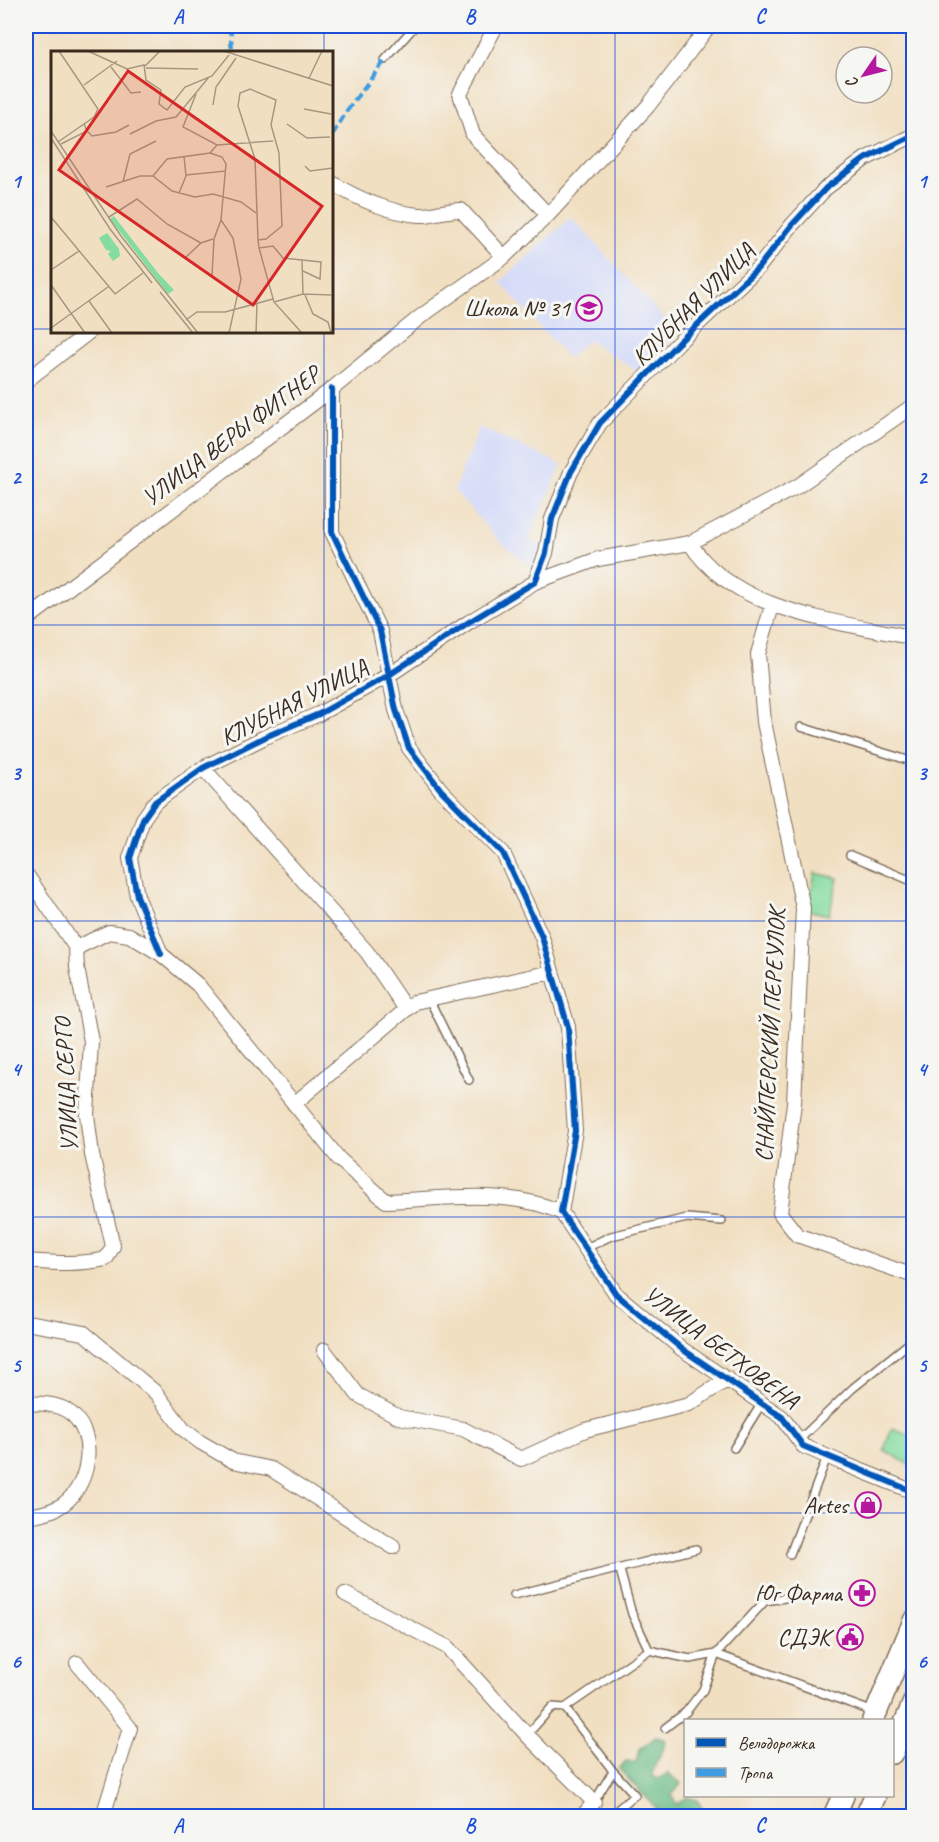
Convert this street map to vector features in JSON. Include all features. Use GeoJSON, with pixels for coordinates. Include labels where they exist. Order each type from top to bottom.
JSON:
{"type":"FeatureCollection","features":[{"type":"Feature","properties":{"kind":"main road"},"geometry":{"type":"LineString","coordinates":[[875,1717],[914,1621]]}},
{"type":"Feature","properties":{"kind":"main road"},"geometry":{"type":"LineString","coordinates":[[894,1748],[914,1702]]}},
{"type":"Feature","properties":{"kind":"main road"},"geometry":{"type":"LineString","coordinates":[[834,1816],[843,1797]]}},
{"type":"Feature","properties":{"kind":"main road"},"geometry":{"type":"LineString","coordinates":[[866,1816],[875,1797]]}},
{"type":"Feature","properties":{"kind":"street"},"geometry":{"type":"LineString","coordinates":[[496,26],[460,94],[473,135],[548,215]]}},
{"type":"Feature","properties":{"kind":"street","name":"УЛИЦА ВЕРЫ ФИГНЕР"},"geometry":{"type":"LineString","coordinates":[[26,620],[332,389],[420,317],[504,257],[548,215],[648,106],[709,26]]}},
{"type":"Feature","properties":{"kind":"street","name":"КЛУБНАЯ УЛИЦА"},"geometry":{"type":"LineString","coordinates":[[161,954],[137,896],[130,858],[143,819],[155,802],[203,768],[265,737],[319,714],[389,675],[535,582],[546,553],[555,510],[571,472],[600,423],[678,343],[758,268],[826,188],[864,159],[914,135]]}},
{"type":"Feature","properties":{"kind":"street"},"geometry":{"type":"LineString","coordinates":[[333,184],[358,199],[421,216],[446,209],[461,210],[504,257]]}},
{"type":"Feature","properties":{"kind":"street"},"geometry":{"type":"LineString","coordinates":[[26,381],[88,333]]}},
{"type":"Feature","properties":{"kind":"street"},"geometry":{"type":"LineString","coordinates":[[26,874],[76,948],[109,932],[129,934],[161,954],[198,985],[339,1160],[386,1202],[511,1197],[536,1202],[561,1212],[575,1131],[568,1027],[542,937],[503,853],[441,790],[409,748],[396,710],[380,631],[332,532],[332,389]]}},
{"type":"Feature","properties":{"kind":"street"},"geometry":{"type":"LineString","coordinates":[[535,582],[598,560],[690,543],[798,486],[914,405]]}},
{"type":"Feature","properties":{"kind":"street"},"geometry":{"type":"LineString","coordinates":[[690,543],[699,556],[723,578],[772,606],[914,638]]}},
{"type":"Feature","properties":{"kind":"street","name":"СНАЙПЕРСКИЙ ПЕРЕУЛОК"},"geometry":{"type":"LineString","coordinates":[[772,606],[758,654],[764,722],[803,908],[794,1103],[780,1213],[797,1235],[914,1276]]}},
{"type":"Feature","properties":{"kind":"street","name":"КЛУБНАЯ УЛИЦА"},"geometry":{"type":"LineString","coordinates":[[203,768],[367,952],[405,1008]]}},
{"type":"Feature","properties":{"kind":"street","name":"УЛИЦА СЕРГО"},"geometry":{"type":"LineString","coordinates":[[26,1261],[77,1264],[106,1259],[113,1246],[92,1155],[87,1115],[91,1041],[77,968],[76,948]]}},
{"type":"Feature","properties":{"kind":"street"},"geometry":{"type":"LineString","coordinates":[[294,1104],[405,1008],[429,999],[552,972]]}},
{"type":"Feature","properties":{"kind":"street","name":"УЛИЦА БЕТХОВЕНА"},"geometry":{"type":"LineString","coordinates":[[561,1212],[616,1294],[682,1349],[782,1417],[803,1446],[914,1491]]}},
{"type":"Feature","properties":{"kind":"street"},"geometry":{"type":"LineString","coordinates":[[26,1323],[84,1333],[156,1393],[183,1429],[200,1442],[233,1461],[271,1469],[393,1547]]}},
{"type":"Feature","properties":{"kind":"street"},"geometry":{"type":"LineString","coordinates":[[324,1350],[358,1395],[399,1417],[464,1429],[521,1459],[585,1430],[689,1404],[728,1379]]}},
{"type":"Feature","properties":{"kind":"street"},"geometry":{"type":"LineString","coordinates":[[26,1404],[39,1403],[66,1410],[78,1422],[86,1438],[88,1460],[82,1479],[72,1496],[58,1508],[26,1516]]}},
{"type":"Feature","properties":{"kind":"street"},"geometry":{"type":"LineString","coordinates":[[345,1594],[447,1647],[527,1735],[594,1802],[583,1816]]}},
{"type":"Feature","properties":{"kind":"street"},"geometry":{"type":"LineString","coordinates":[[77,1663],[130,1728],[103,1816]]}},
{"type":"Feature","properties":{"kind":"lane"},"geometry":{"type":"LineString","coordinates":[[385,60],[415,26]]}},
{"type":"Feature","properties":{"kind":"lane"},"geometry":{"type":"LineString","coordinates":[[801,727],[914,762]]}},
{"type":"Feature","properties":{"kind":"lane"},"geometry":{"type":"LineString","coordinates":[[850,855],[914,882]]}},
{"type":"Feature","properties":{"kind":"lane"},"geometry":{"type":"LineString","coordinates":[[429,999],[469,1080]]}},
{"type":"Feature","properties":{"kind":"lane"},"geometry":{"type":"LineString","coordinates":[[584,1249],[611,1236],[687,1218],[722,1221]]}},
{"type":"Feature","properties":{"kind":"lane"},"geometry":{"type":"LineString","coordinates":[[799,1440],[853,1388],[908,1344],[914,1329]]}},
{"type":"Feature","properties":{"kind":"lane"},"geometry":{"type":"LineString","coordinates":[[734,1448],[762,1403]]}},
{"type":"Feature","properties":{"kind":"lane"},"geometry":{"type":"LineString","coordinates":[[790,1554],[838,1461]]}},
{"type":"Feature","properties":{"kind":"lane"},"geometry":{"type":"LineString","coordinates":[[514,1595],[696,1549]]}},
{"type":"Feature","properties":{"kind":"lane"},"geometry":{"type":"LineString","coordinates":[[620,1570],[632,1614],[649,1650]]}},
{"type":"Feature","properties":{"kind":"lane"},"geometry":{"type":"LineString","coordinates":[[665,1728],[686,1712],[703,1690],[716,1654],[765,1601],[804,1595]]}},
{"type":"Feature","properties":{"kind":"lane"},"geometry":{"type":"LineString","coordinates":[[527,1735],[552,1707],[565,1708],[649,1650],[690,1659],[716,1654],[875,1717]]}},
{"type":"Feature","properties":{"kind":"lane"},"geometry":{"type":"LineString","coordinates":[[565,1708],[613,1771],[635,1795],[618,1809],[624,1816]]}},
{"type":"Feature","properties":{"kind":"lane"},"geometry":{"type":"LineString","coordinates":[[594,1802],[613,1771]]}},
{"type":"Feature","properties":{"kind":"shaded area","name":"Школа № 31"},"geometry":{"type":"Polygon","coordinates":[[[571,217],[678,334],[639,372],[588,340],[568,358],[500,282],[571,217]]]}},
{"type":"Feature","properties":{"kind":"shaded area"},"geometry":{"type":"Polygon","coordinates":[[[479,427],[562,465],[529,539],[543,548],[531,566],[500,542],[454,490],[479,427]]]}},
{"type":"Feature","properties":{"kind":"green space"},"geometry":{"type":"Polygon","coordinates":[[[815,873],[838,878],[829,915],[807,910],[815,873]]]}},
{"type":"Feature","properties":{"kind":"green space"},"geometry":{"type":"Polygon","coordinates":[[[892,1428],[913,1436],[913,1467],[884,1450],[892,1428]]]}},
{"type":"Feature","properties":{"kind":"green space"},"geometry":{"type":"Polygon","coordinates":[[[656,1737],[666,1740],[652,1776],[659,1779],[668,1773],[681,1784],[671,1796],[677,1804],[687,1797],[697,1800],[707,1816],[664,1816],[619,1769],[625,1762],[636,1762],[640,1749],[656,1737]]]}},
{"type":"Feature","properties":{"kind":"marked path"},"geometry":{"type":"LineString","coordinates":[[230,26],[232,51]]}},
{"type":"Feature","properties":{"kind":"marked path"},"geometry":{"type":"LineString","coordinates":[[333,133],[385,60]]}},
{"type":"Feature","properties":{"kind":"cycle path"},"geometry":{"type":"LineString","coordinates":[[161,954],[137,896],[130,858],[143,819],[155,802],[203,768],[265,737],[319,714],[389,675],[535,582],[546,553],[552,519],[571,472],[600,423],[678,343],[758,268],[792,225],[826,188],[865,159],[914,135]]}},
{"type":"Feature","properties":{"kind":"cycle path"},"geometry":{"type":"LineString","coordinates":[[332,389],[332,532],[380,631],[396,710],[409,748],[441,790],[503,853],[542,937],[568,1027],[575,1131],[561,1212],[616,1294],[682,1349],[782,1417],[803,1446],[914,1492]]}},
{"type":"Feature","properties":{"kind":"place","name":"Школа № 31"},"geometry":{"type":"Point","coordinates":[589,308]}},
{"type":"Feature","properties":{"kind":"place","name":"Artes"},"geometry":{"type":"Point","coordinates":[868,1505]}},
{"type":"Feature","properties":{"kind":"place","name":"Юг Фарма"},"geometry":{"type":"Point","coordinates":[862,1593]}},
{"type":"Feature","properties":{"kind":"place","name":"СДЭК"},"geometry":{"type":"Point","coordinates":[850,1637]}}]}
